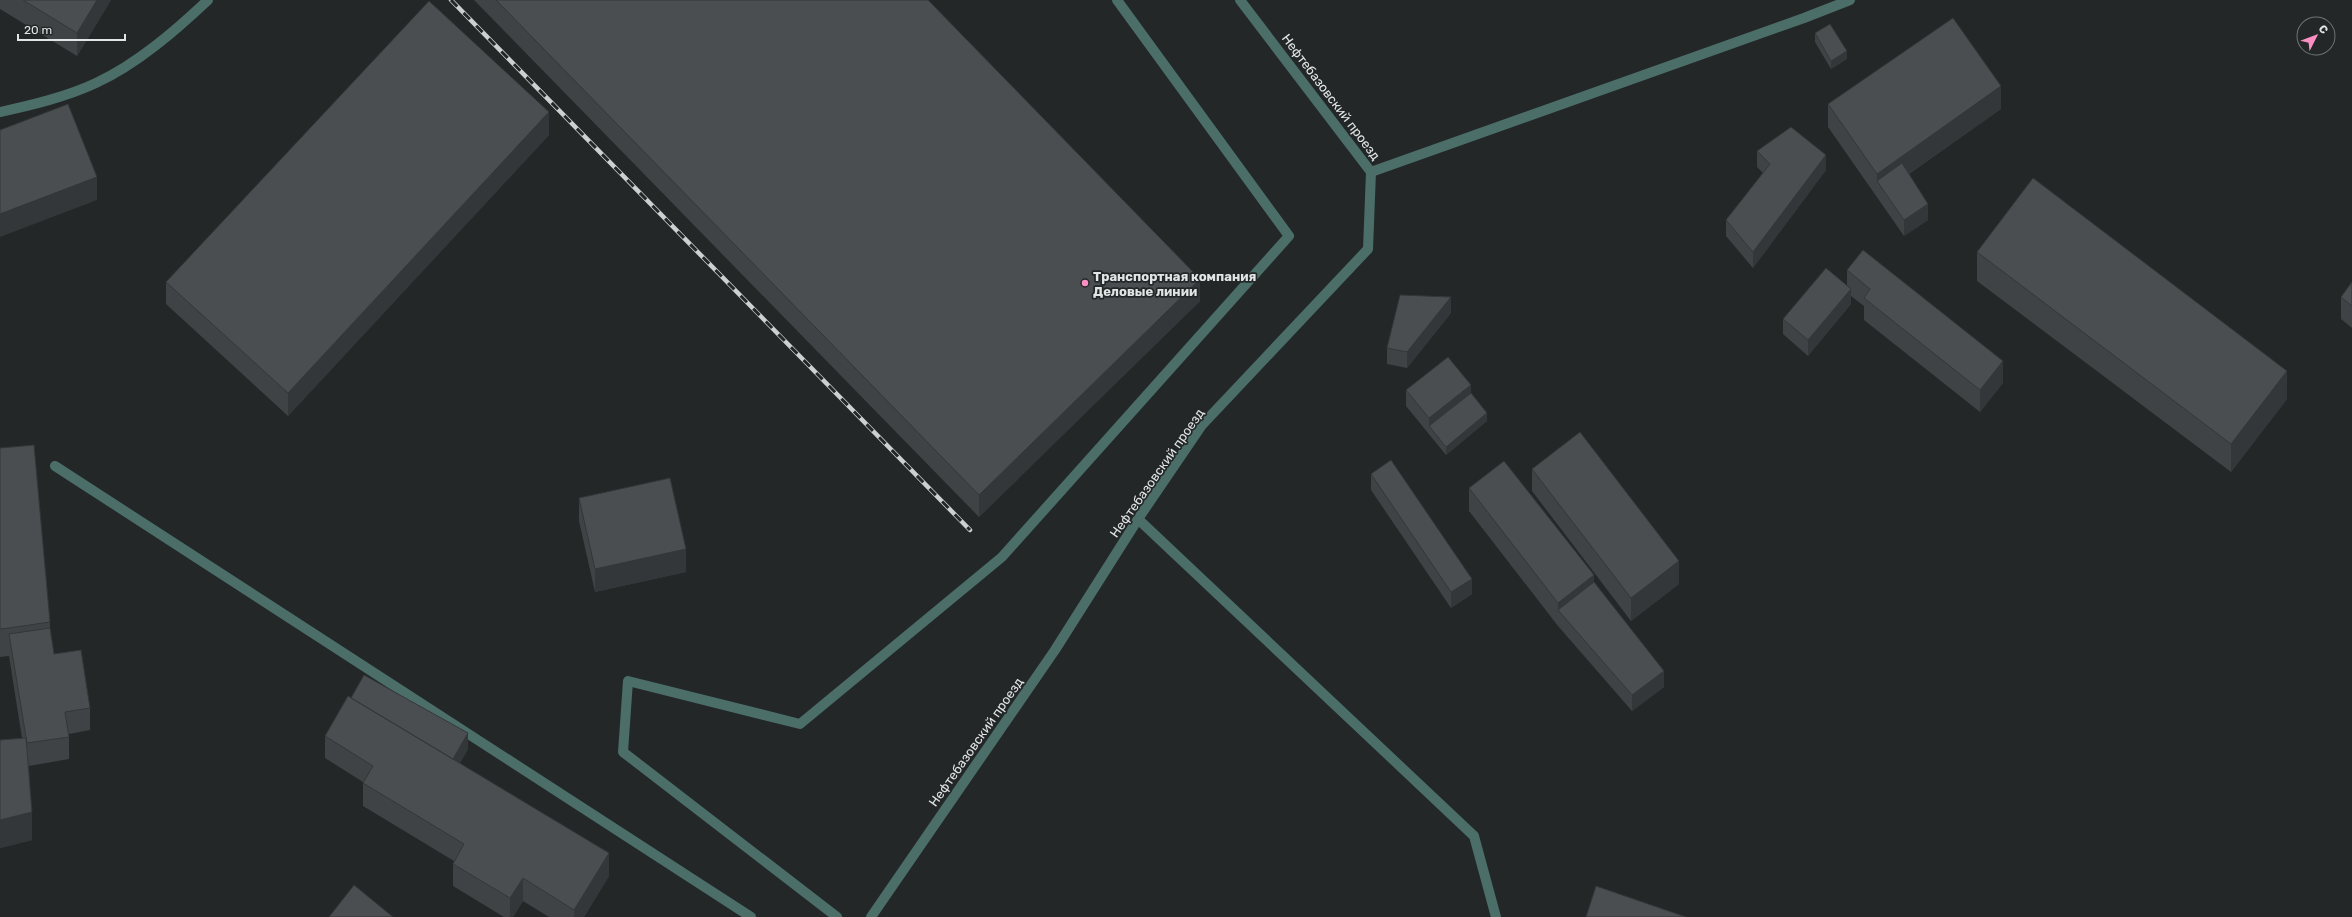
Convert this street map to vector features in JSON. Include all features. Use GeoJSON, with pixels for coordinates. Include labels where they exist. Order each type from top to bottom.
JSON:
{"type":"FeatureCollection","features":[{"type":"Feature","properties":{"kind":"street"},"geometry":{"type":"LineString","coordinates":[[0,112],[35,104],[96,83],[136,60],[208,0]]}},
{"type":"Feature","properties":{"kind":"street"},"geometry":{"type":"LineString","coordinates":[[837,917],[623,752],[628,681],[800,724],[1002,557],[1289,236],[1117,0]]}},
{"type":"Feature","properties":{"kind":"street","name":"Нефтебазовский проезд"},"geometry":{"type":"LineString","coordinates":[[871,917],[1055,650],[1138,519],[1202,425],[1368,248],[1371,172],[1240,0]]}},
{"type":"Feature","properties":{"kind":"street"},"geometry":{"type":"LineString","coordinates":[[1371,172],[1804,18],[1850,0]]}},
{"type":"Feature","properties":{"kind":"street"},"geometry":{"type":"LineString","coordinates":[[55,466],[751,917]]}},
{"type":"Feature","properties":{"kind":"street"},"geometry":{"type":"LineString","coordinates":[[1138,519],[1474,836],[1496,917]]}},
{"type":"Feature","properties":{"kind":"building"},"geometry":{"type":"Polygon","coordinates":[[[23,0],[97,0],[77,33],[23,0]]]}},
{"type":"Feature","properties":{"kind":"building"},"geometry":{"type":"Polygon","coordinates":[[[496,0],[928,0],[1200,279],[979,495],[496,0]]]}},
{"type":"Feature","properties":{"kind":"building"},"geometry":{"type":"Polygon","coordinates":[[[429,1],[549,112],[288,393],[166,282],[429,1]]]}},
{"type":"Feature","properties":{"kind":"building"},"geometry":{"type":"Polygon","coordinates":[[[1953,18],[2001,86],[1877,174],[1828,104],[1953,18]]]}},
{"type":"Feature","properties":{"kind":"building"},"geometry":{"type":"Polygon","coordinates":[[[1830,24],[1847,51],[1831,61],[1815,33],[1830,24]]]}},
{"type":"Feature","properties":{"kind":"building"},"geometry":{"type":"Polygon","coordinates":[[[68,104],[97,177],[0,214],[0,130],[68,104]]]}},
{"type":"Feature","properties":{"kind":"building"},"geometry":{"type":"Polygon","coordinates":[[[1791,127],[1826,155],[1753,252],[1726,220],[1770,164],[1757,151],[1791,127]]]}},
{"type":"Feature","properties":{"kind":"building"},"geometry":{"type":"Polygon","coordinates":[[[1902,163],[1928,204],[1904,220],[1877,181],[1902,163]]]}},
{"type":"Feature","properties":{"kind":"building"},"geometry":{"type":"Polygon","coordinates":[[[2033,178],[2287,371],[2231,444],[1977,252],[2033,178]]]}},
{"type":"Feature","properties":{"kind":"building"},"geometry":{"type":"Polygon","coordinates":[[[1863,250],[2003,361],[1980,390],[1864,298],[1870,289],[1847,270],[1863,250]]]}},
{"type":"Feature","properties":{"kind":"building"},"geometry":{"type":"Polygon","coordinates":[[[1826,268],[1851,289],[1808,340],[1783,319],[1826,268]]]}},
{"type":"Feature","properties":{"kind":"building"},"geometry":{"type":"Polygon","coordinates":[[[2352,282],[2352,306],[2341,297],[2352,282]]]}},
{"type":"Feature","properties":{"kind":"building"},"geometry":{"type":"Polygon","coordinates":[[[1400,295],[1451,297],[1407,352],[1387,348],[1400,295]]]}},
{"type":"Feature","properties":{"kind":"building"},"geometry":{"type":"Polygon","coordinates":[[[1448,357],[1471,385],[1429,418],[1406,390],[1448,357]]]}},
{"type":"Feature","properties":{"kind":"building"},"geometry":{"type":"Polygon","coordinates":[[[1471,393],[1487,413],[1446,447],[1429,426],[1471,393]]]}},
{"type":"Feature","properties":{"kind":"building"},"geometry":{"type":"Polygon","coordinates":[[[1580,432],[1679,561],[1631,598],[1532,469],[1580,432]]]}},
{"type":"Feature","properties":{"kind":"building"},"geometry":{"type":"Polygon","coordinates":[[[34,445],[50,622],[0,629],[0,448],[34,445]]]}},
{"type":"Feature","properties":{"kind":"building"},"geometry":{"type":"Polygon","coordinates":[[[1391,460],[1472,579],[1451,592],[1371,474],[1391,460]]]}},
{"type":"Feature","properties":{"kind":"building"},"geometry":{"type":"Polygon","coordinates":[[[1504,461],[1594,575],[1558,603],[1469,488],[1504,461]]]}},
{"type":"Feature","properties":{"kind":"building"},"geometry":{"type":"Polygon","coordinates":[[[670,478],[686,549],[595,569],[579,498],[670,478]]]}},
{"type":"Feature","properties":{"kind":"building"},"geometry":{"type":"Polygon","coordinates":[[[1594,582],[1664,671],[1632,695],[1558,610],[1594,582]]]}},
{"type":"Feature","properties":{"kind":"building"},"geometry":{"type":"Polygon","coordinates":[[[50,628],[54,654],[81,650],[90,708],[65,712],[69,737],[27,743],[9,634],[50,628]]]}},
{"type":"Feature","properties":{"kind":"building"},"geometry":{"type":"Polygon","coordinates":[[[364,675],[468,733],[453,759],[351,698],[364,675]]]}},
{"type":"Feature","properties":{"kind":"building"},"geometry":{"type":"Polygon","coordinates":[[[348,696],[609,853],[574,910],[523,878],[510,898],[453,864],[464,844],[363,783],[373,766],[325,736],[348,696]]]}},
{"type":"Feature","properties":{"kind":"building"},"geometry":{"type":"Polygon","coordinates":[[[26,738],[32,812],[0,820],[0,740],[26,738]]]}},
{"type":"Feature","properties":{"kind":"building"},"geometry":{"type":"Polygon","coordinates":[[[354,885],[393,917],[329,917],[354,885]]]}},
{"type":"Feature","properties":{"kind":"building"},"geometry":{"type":"Polygon","coordinates":[[[1596,886],[1686,917],[1586,917],[1596,886]]]}},
{"type":"Feature","properties":{"kind":"railway"},"geometry":{"type":"LineString","coordinates":[[451,0],[970,530]]}},
{"type":"Feature","properties":{"kind":"place","name":"Транспортная компания Деловые линии"},"geometry":{"type":"Point","coordinates":[1085,283]}}]}
